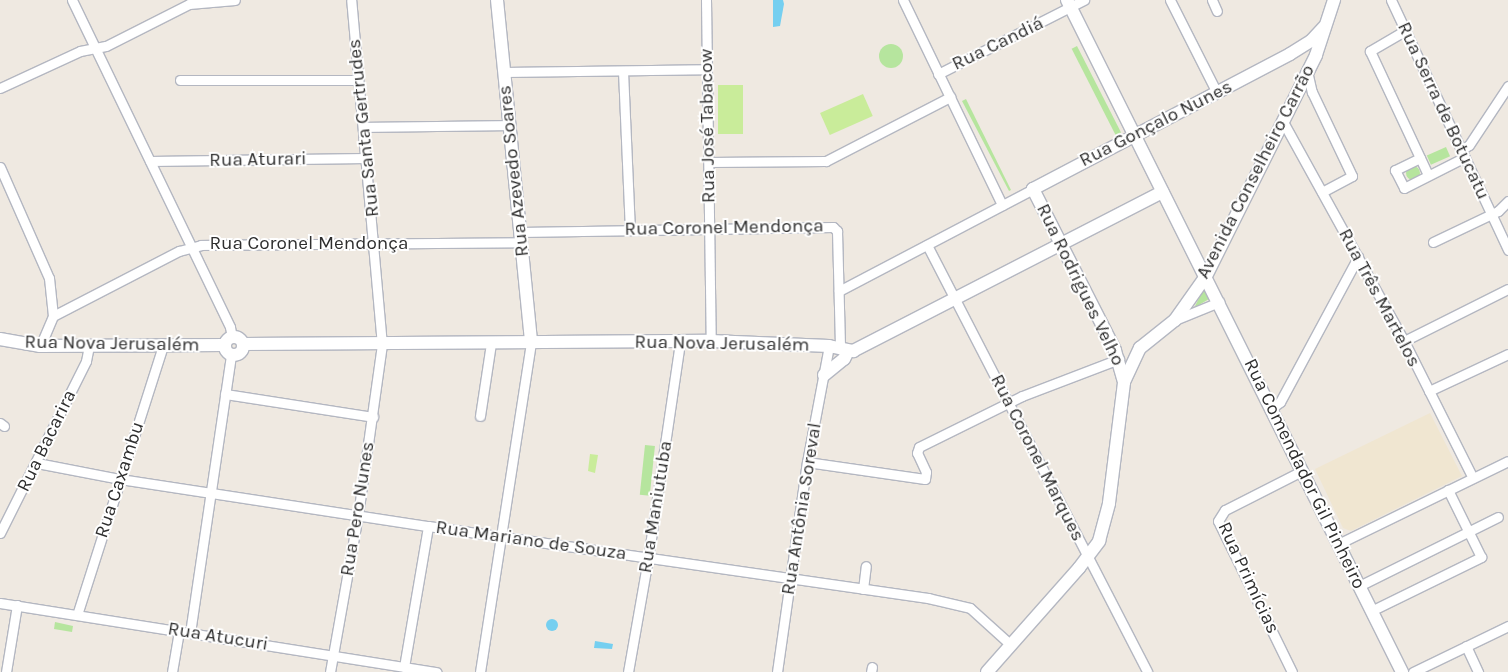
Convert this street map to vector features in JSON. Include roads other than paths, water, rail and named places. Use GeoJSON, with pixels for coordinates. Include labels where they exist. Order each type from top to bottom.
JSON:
{"type":"FeatureCollection","features":[{"type":"Feature","properties":{"kind":"street"},"geometry":{"type":"LineString","coordinates":[[72,0],[192,247],[229,345],[225,394],[190,633]]}},
{"type":"Feature","properties":{"kind":"street"},"geometry":{"type":"LineString","coordinates":[[0,88],[94,48],[106,46],[196,2],[235,0]]}},
{"type":"Feature","properties":{"kind":"street","name":"Rua Santa Gertrudes"},"geometry":{"type":"LineString","coordinates":[[351,0],[375,244],[382,345]]}},
{"type":"Feature","properties":{"kind":"street","name":"Rua Azevedo Soares"},"geometry":{"type":"LineString","coordinates":[[497,0],[530,343]]}},
{"type":"Feature","properties":{"kind":"street","name":"Rua José Tabacow"},"geometry":{"type":"LineString","coordinates":[[706,0],[710,162],[711,341]]}},
{"type":"Feature","properties":{"kind":"street"},"geometry":{"type":"LineString","coordinates":[[903,0],[1002,206]]}},
{"type":"Feature","properties":{"kind":"street","name":"Rua Candiá"},"geometry":{"type":"LineString","coordinates":[[938,74],[1068,4],[1084,0]]}},
{"type":"Feature","properties":{"kind":"street"},"geometry":{"type":"LineString","coordinates":[[1170,0],[1217,93]]}},
{"type":"Feature","properties":{"kind":"street"},"geometry":{"type":"LineString","coordinates":[[1212,0],[1217,11]]}},
{"type":"Feature","properties":{"kind":"street","name":"Avenida Conselheiro Carrão"},"geometry":{"type":"LineString","coordinates":[[987,672],[1088,557],[1105,525],[1124,382],[1140,348],[1175,320],[1206,276],[1307,71],[1330,20],[1334,0]]}},
{"type":"Feature","properties":{"kind":"street","name":"Rua Serra de Botucatu"},"geometry":{"type":"LineString","coordinates":[[1391,0],[1508,250]]}},
{"type":"Feature","properties":{"kind":"street","name":"Rua Comendador Gil Pinheiro"},"geometry":{"type":"LineString","coordinates":[[1068,4],[1206,276],[1402,672]]}},
{"type":"Feature","properties":{"kind":"street","name":"Avenida Conselheiro Carrão"},"geometry":{"type":"LineString","coordinates":[[1290,54],[1311,41],[1330,20]]}},
{"type":"Feature","properties":{"kind":"street"},"geometry":{"type":"LineString","coordinates":[[1406,30],[1370,51],[1428,176]]}},
{"type":"Feature","properties":{"kind":"street"},"geometry":{"type":"LineString","coordinates":[[1290,54],[1301,60],[1307,71],[1312,92],[1352,176],[1322,192]]}},
{"type":"Feature","properties":{"kind":"street","name":"Rua Gonçalo Nunes"},"geometry":{"type":"LineString","coordinates":[[839,291],[1021,195],[1035,192],[1134,135],[1290,54]]}},
{"type":"Feature","properties":{"kind":"street"},"geometry":{"type":"LineString","coordinates":[[504,72],[707,68]]}},
{"type":"Feature","properties":{"kind":"street"},"geometry":{"type":"LineString","coordinates":[[623,71],[630,229]]}},
{"type":"Feature","properties":{"kind":"street"},"geometry":{"type":"LineString","coordinates":[[180,80],[358,80]]}},
{"type":"Feature","properties":{"kind":"street"},"geometry":{"type":"LineString","coordinates":[[1420,158],[1395,170],[1404,188],[1428,176],[1463,154],[1508,86]]}},
{"type":"Feature","properties":{"kind":"street"},"geometry":{"type":"LineString","coordinates":[[710,162],[826,161],[950,97]]}},
{"type":"Feature","properties":{"kind":"street","name":"Rua Três Martelos"},"geometry":{"type":"LineString","coordinates":[[1282,120],[1404,341],[1473,478]]}},
{"type":"Feature","properties":{"kind":"street"},"geometry":{"type":"LineString","coordinates":[[363,127],[510,125]]}},
{"type":"Feature","properties":{"kind":"street","name":"Rua Aturari"},"geometry":{"type":"LineString","coordinates":[[150,161],[366,158]]}},
{"type":"Feature","properties":{"kind":"street"},"geometry":{"type":"LineString","coordinates":[[0,167],[49,278],[53,316],[40,346]]}},
{"type":"Feature","properties":{"kind":"street","name":"Rua Rodrigues Velho"},"geometry":{"type":"LineString","coordinates":[[1035,192],[1117,355],[1124,382]]}},
{"type":"Feature","properties":{"kind":"street","name":"Rua Nova Jerusalém"},"geometry":{"type":"LineString","coordinates":[[0,339],[40,346],[229,345],[240,352],[243,344],[382,345],[711,341],[854,351],[1162,192]]}},
{"type":"Feature","properties":{"kind":"street"},"geometry":{"type":"LineString","coordinates":[[1433,242],[1492,215],[1508,201]]}},
{"type":"Feature","properties":{"kind":"street","name":"Rua Coronel Mendonça"},"geometry":{"type":"LineString","coordinates":[[53,316],[192,247],[208,244],[375,244],[521,237],[630,229],[710,227],[836,228],[839,349]]}},
{"type":"Feature","properties":{"kind":"street","name":"Rua Coronel Marques"},"geometry":{"type":"LineString","coordinates":[[927,245],[1147,672]]}},
{"type":"Feature","properties":{"kind":"street"},"geometry":{"type":"LineString","coordinates":[[1272,408],[1280,402],[1358,258]]}},
{"type":"Feature","properties":{"kind":"street"},"geometry":{"type":"LineString","coordinates":[[1404,341],[1508,289]]}},
{"type":"Feature","properties":{"kind":"street","name":"Avenida Conselheiro Carrão"},"geometry":{"type":"LineString","coordinates":[[1175,320],[1219,302]]}},
{"type":"Feature","properties":{"kind":"street","name":"Rua Maniutuba"},"geometry":{"type":"LineString","coordinates":[[628,672],[648,559],[680,342]]}},
{"type":"Feature","properties":{"kind":"street"},"geometry":{"type":"LineString","coordinates":[[480,416],[491,343]]}},
{"type":"Feature","properties":{"kind":"street"},"geometry":{"type":"LineString","coordinates":[[480,672],[530,343]]}},
{"type":"Feature","properties":{"kind":"street","name":"Rua Pero Nunes"},"geometry":{"type":"LineString","coordinates":[[330,672],[358,515],[382,345]]}},
{"type":"Feature","properties":{"kind":"street","name":"Rua Bacarira"},"geometry":{"type":"LineString","coordinates":[[0,533],[37,463],[86,362],[89,346]]}},
{"type":"Feature","properties":{"kind":"street","name":"Rua Caxambu"},"geometry":{"type":"LineString","coordinates":[[77,615],[163,346]]}},
{"type":"Feature","properties":{"kind":"street"},"geometry":{"type":"LineString","coordinates":[[808,462],[925,479],[926,472],[917,454],[919,447],[1009,402],[1117,355],[1140,348]]}},
{"type":"Feature","properties":{"kind":"street"},"geometry":{"type":"LineString","coordinates":[[824,375],[844,359],[839,349]]}},
{"type":"Feature","properties":{"kind":"street","name":"Rua Antônia Soreval"},"geometry":{"type":"LineString","coordinates":[[777,672],[808,462],[824,375],[839,349]]}},
{"type":"Feature","properties":{"kind":"street"},"geometry":{"type":"LineString","coordinates":[[1429,391],[1508,354]]}},
{"type":"Feature","properties":{"kind":"street"},"geometry":{"type":"LineString","coordinates":[[225,394],[373,418]]}},
{"type":"Feature","properties":{"kind":"street"},"geometry":{"type":"LineString","coordinates":[[1338,544],[1508,461]]}},
{"type":"Feature","properties":{"kind":"street","name":"Rua Mariano de Souza"},"geometry":{"type":"LineString","coordinates":[[37,463],[120,479],[648,559],[863,589],[970,608],[1012,645]]}},
{"type":"Feature","properties":{"kind":"street","name":"Rua Primícias"},"geometry":{"type":"LineString","coordinates":[[1292,672],[1218,521],[1225,510],[1302,471]]}},
{"type":"Feature","properties":{"kind":"street"},"geometry":{"type":"LineString","coordinates":[[1371,610],[1481,557],[1448,490]]}},
{"type":"Feature","properties":{"kind":"street"},"geometry":{"type":"LineString","coordinates":[[1359,586],[1498,516]]}},
{"type":"Feature","properties":{"kind":"street"},"geometry":{"type":"LineString","coordinates":[[404,667],[428,526]]}},
{"type":"Feature","properties":{"kind":"street"},"geometry":{"type":"LineString","coordinates":[[863,589],[866,566]]}},
{"type":"Feature","properties":{"kind":"street","name":"Rua Atucuri"},"geometry":{"type":"LineString","coordinates":[[0,603],[436,672]]}},
{"type":"Feature","properties":{"kind":"street"},"geometry":{"type":"LineString","coordinates":[[6,672],[17,605]]}},
{"type":"Feature","properties":{"kind":"street"},"geometry":{"type":"LineString","coordinates":[[1413,672],[1508,626]]}},
{"type":"Feature","properties":{"kind":"street"},"geometry":{"type":"LineString","coordinates":[[172,672],[179,631]]}},
{"type":"Feature","properties":{"kind":"street"},"geometry":{"type":"LineString","coordinates":[[1466,646],[1478,672]]}},
{"type":"Feature","properties":{"kind":"water"},"geometry":{"type":"Polygon","coordinates":[[[773,0],[783,0],[784,4],[780,26],[773,27],[773,0]]]}},
{"type":"Feature","properties":{"kind":"water"},"geometry":{"type":"Polygon","coordinates":[[[550,619],[554,619],[558,625],[554,631],[550,631],[546,627],[546,623],[550,619]]]}},
{"type":"Feature","properties":{"kind":"water"},"geometry":{"type":"Polygon","coordinates":[[[595,641],[613,644],[612,649],[594,648],[595,641]]]}}]}
